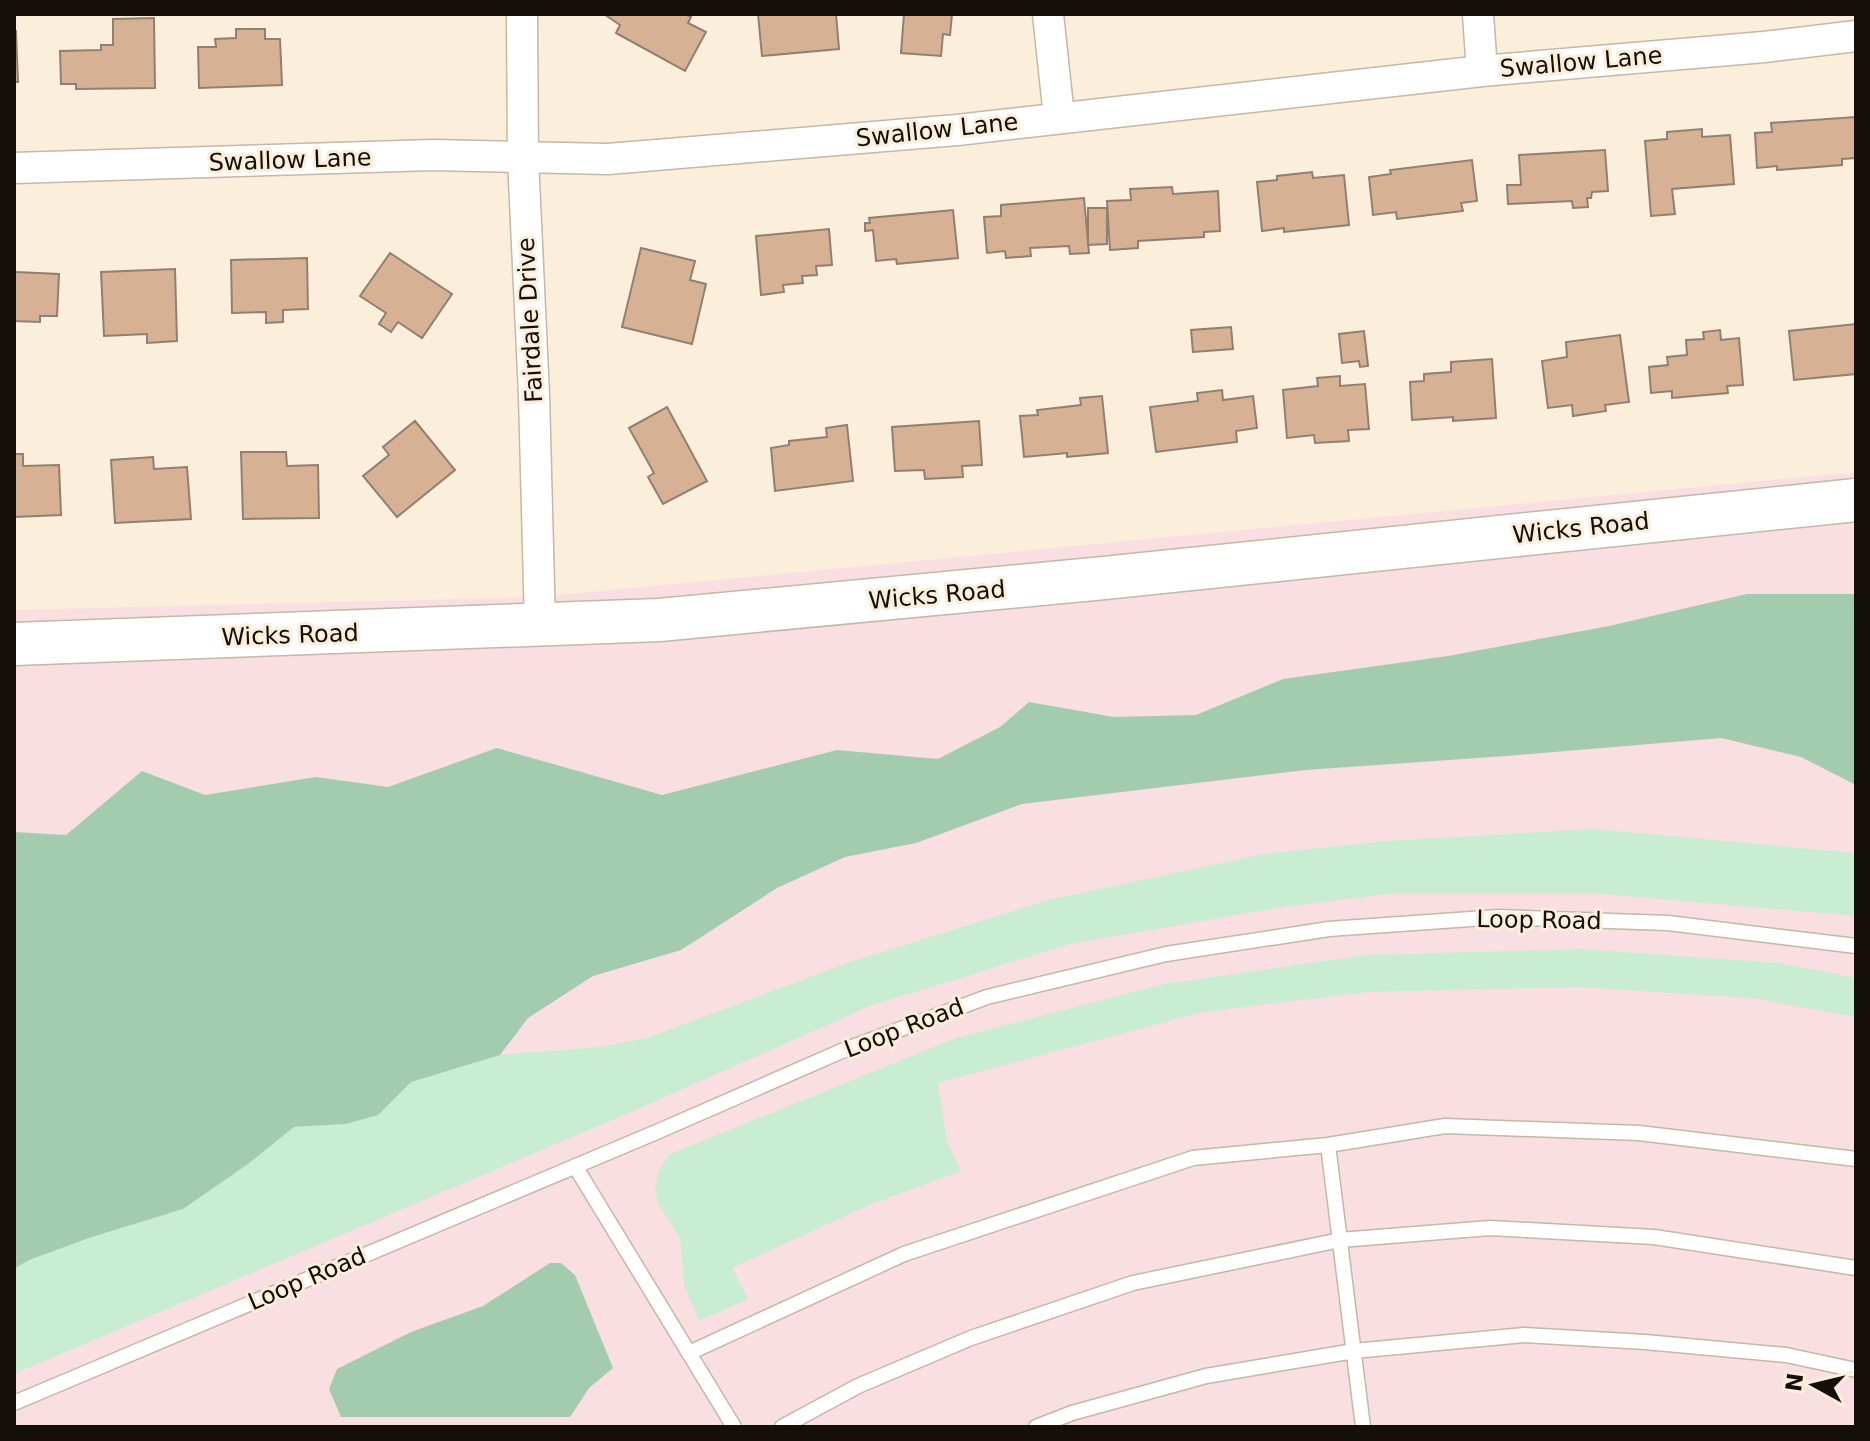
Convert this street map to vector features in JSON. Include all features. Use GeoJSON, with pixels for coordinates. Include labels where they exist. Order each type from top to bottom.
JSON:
{"type":"FeatureCollection","features":[{"type":"Feature","properties":{"kind":"main road","name":"Wicks Road"},"geometry":{"type":"LineString","coordinates":[[14,644],[659,620],[912,598],[1856,500]]}},
{"type":"Feature","properties":{"kind":"street","name":"Fairdale Drive"},"geometry":{"type":"LineString","coordinates":[[522,14],[523,159],[540,625]]}},
{"type":"Feature","properties":{"kind":"street"},"geometry":{"type":"LineString","coordinates":[[1048,14],[1059,117]]}},
{"type":"Feature","properties":{"kind":"street"},"geometry":{"type":"LineString","coordinates":[[1478,14],[1482,71]]}},
{"type":"Feature","properties":{"kind":"street","name":"Swallow Lane"},"geometry":{"type":"LineString","coordinates":[[14,168],[433,155],[608,159],[957,130],[1482,71],[1856,36]]}},
{"type":"Feature","properties":{"kind":"lane","name":"Loop Road"},"geometry":{"type":"LineString","coordinates":[[14,1403],[844,1050],[987,997],[1166,954],[1329,929],[1499,917],[1668,923],[1856,946]]}},
{"type":"Feature","properties":{"kind":"lane"},"geometry":{"type":"LineString","coordinates":[[689,1353],[904,1254],[1193,1158],[1328,1145],[1445,1126],[1639,1133],[1856,1159]]}},
{"type":"Feature","properties":{"kind":"lane"},"geometry":{"type":"LineString","coordinates":[[1328,1145],[1363,1427]]}},
{"type":"Feature","properties":{"kind":"lane"},"geometry":{"type":"LineString","coordinates":[[575,1166],[734,1427]]}},
{"type":"Feature","properties":{"kind":"lane"},"geometry":{"type":"LineString","coordinates":[[782,1427],[858,1386],[957,1344],[1133,1283],[1340,1240],[1490,1228],[1654,1237],[1856,1268]]}},
{"type":"Feature","properties":{"kind":"lane"},"geometry":{"type":"LineString","coordinates":[[1036,1427],[1072,1413],[1206,1376],[1354,1351],[1524,1335],[1786,1355],[1856,1370]]}},
{"type":"Feature","properties":{"kind":"shaded area"},"geometry":{"type":"Polygon","coordinates":[[[1856,472],[1856,1427],[14,1427],[14,610],[537,597],[1856,472]]]}},
{"type":"Feature","properties":{"kind":"green space"},"geometry":{"type":"Polygon","coordinates":[[[1747,594],[1856,594],[1856,785],[1801,757],[1721,738],[1306,770],[1022,804],[916,843],[845,857],[777,888],[681,950],[593,976],[528,1018],[500,1055],[411,1082],[378,1115],[346,1124],[294,1127],[248,1164],[183,1209],[92,1237],[29,1260],[14,1269],[14,832],[66,835],[142,771],[205,795],[316,777],[388,787],[497,748],[662,795],[837,750],[938,759],[1000,727],[1029,702],[1114,717],[1196,715],[1283,679],[1448,656],[1609,626],[1747,594]]]}},
{"type":"Feature","properties":{"kind":"green space"},"geometry":{"type":"Polygon","coordinates":[[[1593,829],[1856,853],[1856,916],[1603,894],[1388,894],[1278,908],[1070,944],[870,1006],[629,1113],[14,1374],[14,1269],[29,1260],[92,1237],[183,1209],[248,1164],[294,1127],[346,1124],[378,1115],[411,1082],[500,1055],[600,1047],[647,1038],[850,962],[1048,900],[1264,854],[1387,841],[1593,829]]]}},
{"type":"Feature","properties":{"kind":"green space"},"geometry":{"type":"Polygon","coordinates":[[[1579,949],[1780,963],[1856,978],[1856,1017],[1751,998],[1578,987],[1369,992],[1203,1012],[938,1083],[947,1141],[961,1171],[867,1206],[732,1268],[748,1299],[699,1321],[684,1285],[680,1238],[658,1203],[655,1188],[658,1173],[670,1154],[956,1038],[1164,984],[1366,955],[1579,949]]]}},
{"type":"Feature","properties":{"kind":"green space"},"geometry":{"type":"Polygon","coordinates":[[[550,1263],[561,1263],[575,1275],[613,1368],[589,1388],[570,1417],[341,1417],[329,1389],[337,1369],[411,1332],[483,1306],[550,1263]]]}},
{"type":"Feature","properties":{"kind":"building"},"geometry":{"type":"Polygon","coordinates":[[[604,14],[685,14],[691,17],[688,23],[706,32],[685,71],[616,33],[620,25],[604,14]]]}},
{"type":"Feature","properties":{"kind":"building"},"geometry":{"type":"Polygon","coordinates":[[[758,14],[836,14],[839,49],[762,56],[758,14]]]}},
{"type":"Feature","properties":{"kind":"building"},"geometry":{"type":"Polygon","coordinates":[[[904,14],[952,14],[950,35],[943,34],[941,56],[901,53],[904,14]]]}},
{"type":"Feature","properties":{"kind":"building"},"geometry":{"type":"Polygon","coordinates":[[[154,18],[155,88],[76,89],[76,84],[61,84],[60,51],[101,50],[101,45],[113,45],[113,19],[154,18]]]}},
{"type":"Feature","properties":{"kind":"building"},"geometry":{"type":"Polygon","coordinates":[[[236,29],[265,29],[265,39],[280,39],[282,85],[199,88],[198,47],[216,47],[215,39],[236,38],[236,29]]]}},
{"type":"Feature","properties":{"kind":"building"},"geometry":{"type":"Polygon","coordinates":[[[16,31],[18,82],[14,82],[16,31]]]}},
{"type":"Feature","properties":{"kind":"building"},"geometry":{"type":"Polygon","coordinates":[[[1855,117],[1856,158],[1842,159],[1842,165],[1777,170],[1777,166],[1757,168],[1755,133],[1772,132],[1771,123],[1855,117]]]}},
{"type":"Feature","properties":{"kind":"building"},"geometry":{"type":"Polygon","coordinates":[[[1702,129],[1702,137],[1730,135],[1734,184],[1672,189],[1675,214],[1651,216],[1645,141],[1667,139],[1667,132],[1702,129]]]}},
{"type":"Feature","properties":{"kind":"building"},"geometry":{"type":"Polygon","coordinates":[[[1605,150],[1608,191],[1592,192],[1591,198],[1587,198],[1588,207],[1573,208],[1572,201],[1508,204],[1507,185],[1521,185],[1519,155],[1605,150]]]}},
{"type":"Feature","properties":{"kind":"building"},"geometry":{"type":"Polygon","coordinates":[[[1472,160],[1477,201],[1461,203],[1463,211],[1397,219],[1396,212],[1373,215],[1369,177],[1391,174],[1390,170],[1472,160]]]}},
{"type":"Feature","properties":{"kind":"building"},"geometry":{"type":"Polygon","coordinates":[[[1312,172],[1313,178],[1344,175],[1349,225],[1284,232],[1284,228],[1262,231],[1257,182],[1312,172]]]}},
{"type":"Feature","properties":{"kind":"building"},"geometry":{"type":"Polygon","coordinates":[[[1172,187],[1173,194],[1218,191],[1220,231],[1204,232],[1204,237],[1138,241],[1138,248],[1110,250],[1107,201],[1131,200],[1130,189],[1172,187]]]}},
{"type":"Feature","properties":{"kind":"building"},"geometry":{"type":"Polygon","coordinates":[[[1084,198],[1089,253],[1070,254],[1069,246],[1030,248],[1031,256],[1006,258],[1005,251],[987,253],[984,217],[1001,216],[1001,205],[1084,198]]]}},
{"type":"Feature","properties":{"kind":"building"},"geometry":{"type":"Polygon","coordinates":[[[1088,208],[1107,208],[1107,244],[1088,245],[1088,208]]]}},
{"type":"Feature","properties":{"kind":"building"},"geometry":{"type":"Polygon","coordinates":[[[953,210],[958,258],[897,264],[896,259],[876,261],[873,230],[865,231],[865,223],[870,223],[869,218],[953,210]]]}},
{"type":"Feature","properties":{"kind":"building"},"geometry":{"type":"Polygon","coordinates":[[[829,229],[832,265],[816,266],[817,275],[802,276],[803,283],[783,285],[784,292],[761,295],[756,236],[829,229]]]}},
{"type":"Feature","properties":{"kind":"building"},"geometry":{"type":"Polygon","coordinates":[[[641,248],[695,261],[690,280],[706,284],[692,344],[622,327],[641,248]]]}},
{"type":"Feature","properties":{"kind":"building"},"geometry":{"type":"Polygon","coordinates":[[[390,253],[452,294],[422,338],[398,322],[391,332],[379,324],[386,313],[360,296],[390,253]]]}},
{"type":"Feature","properties":{"kind":"building"},"geometry":{"type":"Polygon","coordinates":[[[307,258],[308,309],[283,310],[283,322],[266,323],[266,312],[232,313],[231,260],[307,258]]]}},
{"type":"Feature","properties":{"kind":"building"},"geometry":{"type":"Polygon","coordinates":[[[14,269],[16,272],[59,274],[57,316],[40,316],[40,322],[14,321],[14,269]]]}},
{"type":"Feature","properties":{"kind":"building"},"geometry":{"type":"Polygon","coordinates":[[[175,269],[177,341],[147,343],[147,334],[104,336],[101,272],[175,269]]]}},
{"type":"Feature","properties":{"kind":"building"},"geometry":{"type":"Polygon","coordinates":[[[1856,324],[1856,374],[1794,380],[1789,331],[1856,324]]]}},
{"type":"Feature","properties":{"kind":"building"},"geometry":{"type":"Polygon","coordinates":[[[1231,327],[1233,349],[1193,352],[1191,330],[1231,327]]]}},
{"type":"Feature","properties":{"kind":"building"},"geometry":{"type":"Polygon","coordinates":[[[1720,330],[1721,340],[1739,338],[1743,385],[1727,386],[1728,393],[1672,398],[1672,391],[1651,393],[1649,367],[1668,365],[1667,357],[1687,355],[1686,340],[1704,339],[1703,332],[1720,330]]]}},
{"type":"Feature","properties":{"kind":"building"},"geometry":{"type":"Polygon","coordinates":[[[1364,331],[1368,366],[1360,367],[1359,361],[1342,363],[1339,334],[1364,331]]]}},
{"type":"Feature","properties":{"kind":"building"},"geometry":{"type":"Polygon","coordinates":[[[1620,335],[1629,402],[1605,405],[1606,411],[1573,416],[1572,405],[1548,408],[1542,361],[1567,357],[1566,342],[1620,335]]]}},
{"type":"Feature","properties":{"kind":"building"},"geometry":{"type":"Polygon","coordinates":[[[1492,359],[1496,418],[1412,420],[1410,382],[1424,381],[1424,374],[1451,372],[1451,362],[1492,359]]]}},
{"type":"Feature","properties":{"kind":"building"},"geometry":{"type":"Polygon","coordinates":[[[1340,376],[1340,386],[1365,384],[1369,429],[1348,430],[1349,441],[1315,443],[1314,435],[1287,438],[1283,390],[1318,386],[1317,378],[1340,376]]]}},
{"type":"Feature","properties":{"kind":"building"},"geometry":{"type":"Polygon","coordinates":[[[1222,390],[1223,400],[1253,396],[1257,428],[1236,431],[1237,442],[1156,452],[1150,407],[1198,401],[1197,393],[1222,390]]]}},
{"type":"Feature","properties":{"kind":"building"},"geometry":{"type":"Polygon","coordinates":[[[1102,396],[1108,453],[1024,457],[1020,416],[1038,415],[1037,410],[1081,405],[1080,398],[1102,396]]]}},
{"type":"Feature","properties":{"kind":"building"},"geometry":{"type":"Polygon","coordinates":[[[667,407],[707,481],[663,504],[648,477],[654,473],[629,428],[667,407]]]}},
{"type":"Feature","properties":{"kind":"building"},"geometry":{"type":"Polygon","coordinates":[[[415,421],[455,470],[397,517],[363,476],[389,455],[383,447],[415,421]]]}},
{"type":"Feature","properties":{"kind":"building"},"geometry":{"type":"Polygon","coordinates":[[[979,421],[982,465],[962,466],[963,477],[925,479],[924,470],[895,471],[892,427],[979,421]]]}},
{"type":"Feature","properties":{"kind":"building"},"geometry":{"type":"Polygon","coordinates":[[[847,425],[853,481],[775,491],[771,448],[789,445],[789,441],[827,437],[826,428],[847,425]]]}},
{"type":"Feature","properties":{"kind":"building"},"geometry":{"type":"Polygon","coordinates":[[[241,452],[286,452],[287,466],[318,465],[319,518],[243,519],[241,452]]]}},
{"type":"Feature","properties":{"kind":"building"},"geometry":{"type":"Polygon","coordinates":[[[14,454],[23,454],[23,466],[59,465],[61,515],[14,517],[14,454]]]}},
{"type":"Feature","properties":{"kind":"building"},"geometry":{"type":"Polygon","coordinates":[[[153,457],[154,469],[187,467],[191,519],[115,523],[111,460],[153,457]]]}}]}
